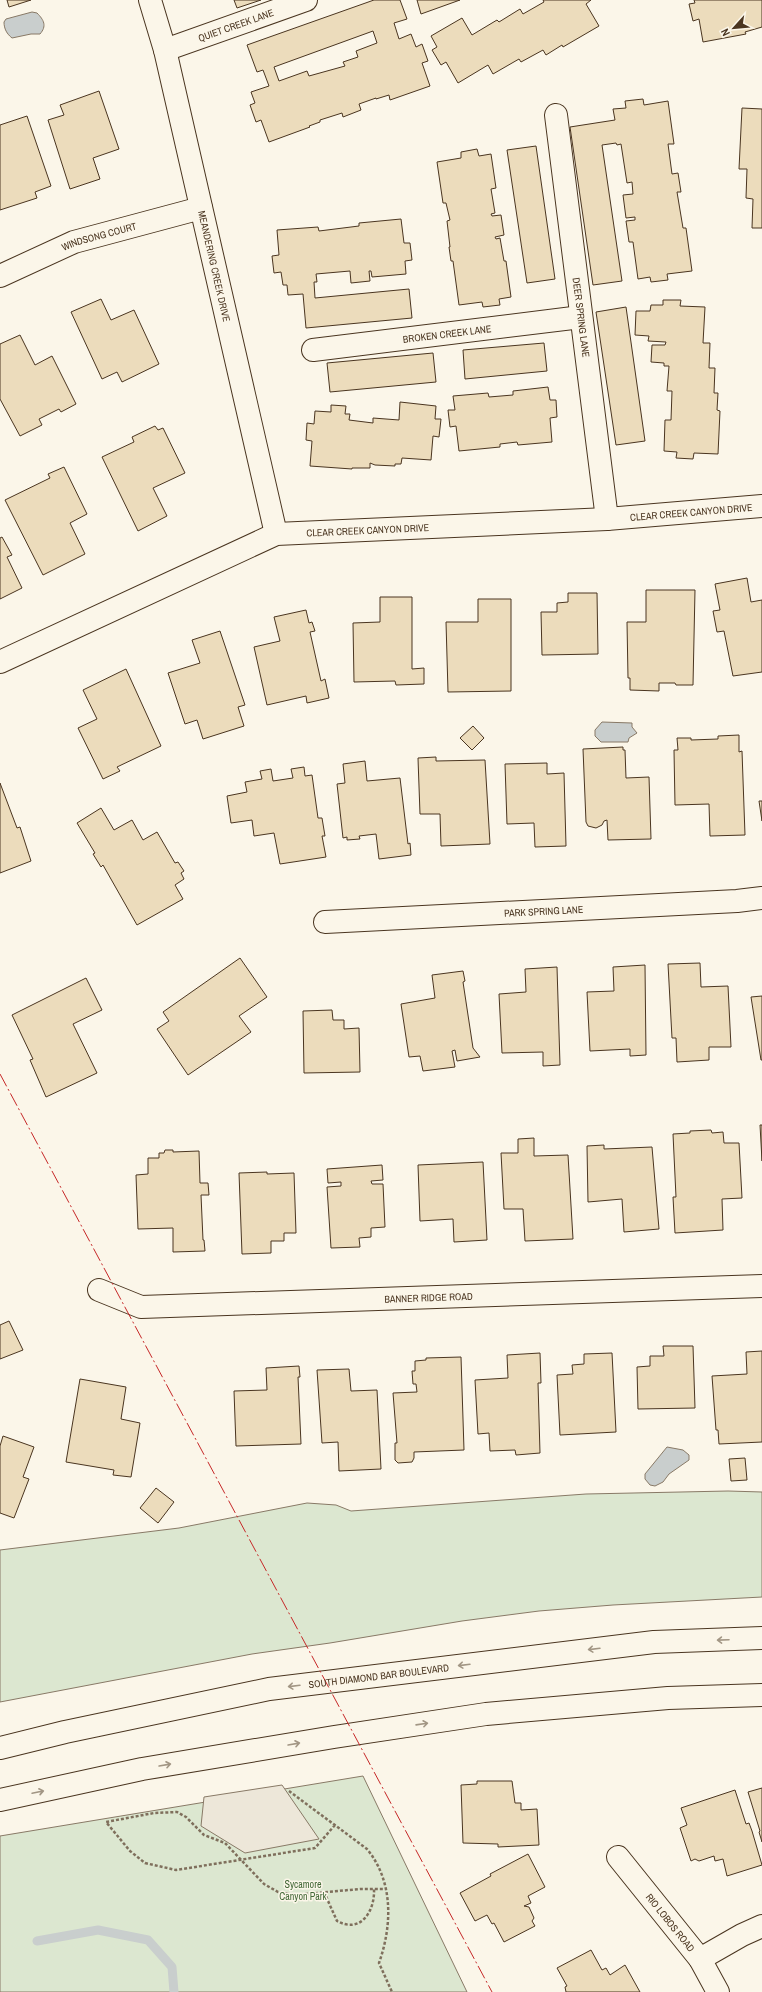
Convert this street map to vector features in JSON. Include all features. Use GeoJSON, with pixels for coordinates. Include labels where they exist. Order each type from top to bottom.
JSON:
{"type":"FeatureCollection","features":[{"type":"Feature","properties":{"kind":"street","name":"MEANDERING CREEK DRIVE"},"geometry":{"type":"LineString","coordinates":[[150,0],[165,50],[276,534]]}},
{"type":"Feature","properties":{"kind":"street","name":"QUIET CREEK LANE"},"geometry":{"type":"LineString","coordinates":[[165,50],[306,0]]}},
{"type":"Feature","properties":{"kind":"street","name":"DEER SPRING LANE"},"geometry":{"type":"LineString","coordinates":[[556,115],[607,519]]}},
{"type":"Feature","properties":{"kind":"street","name":"WINDSONG COURT"},"geometry":{"type":"LineString","coordinates":[[0,276],[74,242],[202,208]]}},
{"type":"Feature","properties":{"kind":"street","name":"BROKEN CREEK LANE"},"geometry":{"type":"LineString","coordinates":[[313,350],[581,317]]}},
{"type":"Feature","properties":{"kind":"street","name":"CLEAR CREEK CANYON DRIVE"},"geometry":{"type":"LineString","coordinates":[[0,662],[276,534],[607,519],[762,506]]}},
{"type":"Feature","properties":{"kind":"street","name":"PARK SPRING LANE"},"geometry":{"type":"LineString","coordinates":[[325,922],[737,901],[762,898]]}},
{"type":"Feature","properties":{"kind":"street","name":"BANNER RIDGE ROAD"},"geometry":{"type":"LineString","coordinates":[[99,1290],[141,1307],[762,1286]]}},
{"type":"Feature","properties":{"kind":"street","name":"SOUTH DIAMOND BAR BOULEVARD"},"geometry":{"type":"LineString","coordinates":[[0,1748],[64,1732],[269,1689],[654,1642],[762,1638]]}},
{"type":"Feature","properties":{"kind":"street"},"geometry":{"type":"LineString","coordinates":[[0,1800],[142,1769],[334,1737],[486,1714],[668,1698],[762,1695]]}},
{"type":"Feature","properties":{"kind":"street","name":"RIO LOBOS ROAD"},"geometry":{"type":"LineString","coordinates":[[618,1857],[700,1959],[718,1992]]}},
{"type":"Feature","properties":{"kind":"street"},"geometry":{"type":"LineString","coordinates":[[700,1959],[742,1935],[762,1926]]}},
{"type":"Feature","properties":{"kind":"path"},"geometry":{"type":"LineString","coordinates":[[289,1791],[367,1849],[375,1858],[385,1882],[389,1920],[386,1942],[379,1963],[392,1992]]}},
{"type":"Feature","properties":{"kind":"path"},"geometry":{"type":"LineString","coordinates":[[335,1825],[316,1848],[241,1860],[176,1870],[145,1863],[130,1851],[106,1822],[154,1813],[177,1812],[186,1817],[204,1834],[225,1843],[241,1860],[264,1884],[278,1892],[295,1895],[386,1889]]}},
{"type":"Feature","properties":{"kind":"path"},"geometry":{"type":"LineString","coordinates":[[324,1892],[337,1920],[350,1925],[357,1923],[372,1909],[375,1899],[374,1889]]}},
{"type":"Feature","properties":{"kind":"green space"},"geometry":{"type":"Polygon","coordinates":[[[728,1491],[762,1492],[762,1597],[613,1605],[539,1611],[462,1621],[330,1643],[252,1654],[0,1702],[0,1550],[179,1528],[307,1503],[336,1505],[351,1511],[586,1494],[728,1491]]]}},
{"type":"Feature","properties":{"kind":"green space","name":"Sycamore Canyon Park"},"geometry":{"type":"Polygon","coordinates":[[[363,1776],[467,1992],[0,1992],[0,1836],[363,1776]]]}},
{"type":"Feature","properties":{"kind":"shaded area"},"geometry":{"type":"Polygon","coordinates":[[[32,12],[37,13],[44,23],[40,34],[31,34],[12,38],[5,29],[4,22],[6,19],[32,12]]]}},
{"type":"Feature","properties":{"kind":"shaded area"},"geometry":{"type":"Polygon","coordinates":[[[602,722],[632,723],[632,727],[637,733],[629,738],[628,742],[601,742],[595,736],[595,730],[602,722]]]}},
{"type":"Feature","properties":{"kind":"shaded area"},"geometry":{"type":"Polygon","coordinates":[[[667,1447],[683,1450],[689,1455],[689,1460],[669,1474],[663,1482],[655,1486],[650,1485],[645,1479],[645,1474],[667,1447]]]}},
{"type":"Feature","properties":{"kind":"shaded area"},"geometry":{"type":"Polygon","coordinates":[[[282,1785],[319,1839],[245,1853],[201,1826],[204,1797],[282,1785]]]}},
{"type":"Feature","properties":{"kind":"building"},"geometry":{"type":"Polygon","coordinates":[[[7,0],[31,0],[9,7],[7,0]]]}},
{"type":"Feature","properties":{"kind":"building"},"geometry":{"type":"Polygon","coordinates":[[[234,0],[261,0],[237,8],[234,0]]]}},
{"type":"Feature","properties":{"kind":"building"},"geometry":{"type":"Polygon","coordinates":[[[374,0],[400,0],[407,19],[394,23],[399,39],[411,34],[416,47],[422,44],[428,61],[422,63],[430,86],[390,100],[389,95],[376,98],[359,104],[361,110],[343,117],[342,113],[320,120],[320,122],[309,126],[310,127],[269,142],[261,120],[256,122],[250,105],[255,103],[251,92],[269,86],[263,70],[257,72],[247,45],[374,0]],[[373,31],[274,67],[279,81],[307,71],[309,76],[345,66],[343,62],[358,57],[356,51],[377,43],[373,31]]]}},
{"type":"Feature","properties":{"kind":"building"},"geometry":{"type":"Polygon","coordinates":[[[417,0],[460,0],[421,14],[417,0]]]}},
{"type":"Feature","properties":{"kind":"building"},"geometry":{"type":"Polygon","coordinates":[[[543,0],[591,0],[586,4],[599,26],[546,55],[543,50],[521,62],[519,59],[493,74],[488,65],[458,83],[446,62],[441,65],[432,50],[437,47],[431,36],[462,18],[472,35],[497,20],[499,22],[520,9],[523,14],[544,2],[543,0]]]}},
{"type":"Feature","properties":{"kind":"building"},"geometry":{"type":"Polygon","coordinates":[[[694,0],[762,0],[762,27],[745,32],[746,34],[703,42],[699,19],[693,21],[689,4],[695,3],[694,0]]]}},
{"type":"Feature","properties":{"kind":"building"},"geometry":{"type":"Polygon","coordinates":[[[99,91],[119,149],[93,158],[100,179],[70,189],[48,120],[64,115],[60,105],[99,91]]]}},
{"type":"Feature","properties":{"kind":"building"},"geometry":{"type":"Polygon","coordinates":[[[643,99],[644,105],[668,101],[674,144],[668,144],[672,174],[678,173],[681,192],[677,192],[683,228],[686,228],[692,271],[667,274],[668,280],[651,282],[650,277],[638,279],[633,242],[629,242],[626,221],[635,220],[635,217],[626,218],[623,195],[633,194],[632,182],[627,183],[621,144],[617,145],[616,143],[602,145],[622,281],[593,285],[570,127],[615,120],[613,109],[626,108],[625,101],[643,99]]]}},
{"type":"Feature","properties":{"kind":"building"},"geometry":{"type":"Polygon","coordinates":[[[742,108],[762,109],[762,228],[752,228],[753,199],[746,198],[747,169],[739,169],[742,108]]]}},
{"type":"Feature","properties":{"kind":"building"},"geometry":{"type":"Polygon","coordinates":[[[27,116],[51,186],[35,192],[37,198],[0,210],[0,125],[27,116]]]}},
{"type":"Feature","properties":{"kind":"building"},"geometry":{"type":"Polygon","coordinates":[[[536,146],[555,279],[527,283],[507,150],[536,146]]]}},
{"type":"Feature","properties":{"kind":"building"},"geometry":{"type":"Polygon","coordinates":[[[477,149],[479,156],[491,154],[496,188],[491,189],[495,213],[491,214],[492,216],[501,215],[504,235],[495,237],[496,239],[500,238],[504,261],[506,261],[511,297],[499,299],[500,305],[483,307],[482,302],[459,305],[453,261],[451,261],[449,247],[447,221],[450,220],[446,203],[443,203],[437,162],[461,158],[461,152],[477,149]]]}},
{"type":"Feature","properties":{"kind":"building"},"geometry":{"type":"Polygon","coordinates":[[[401,219],[404,243],[410,243],[412,260],[405,261],[406,274],[372,277],[371,271],[369,271],[370,281],[351,283],[350,271],[316,274],[317,282],[314,282],[315,298],[409,289],[412,318],[306,328],[303,294],[288,295],[287,285],[283,285],[281,272],[274,273],[272,256],[279,255],[277,230],[318,227],[319,231],[359,226],[359,223],[401,219]]]}},
{"type":"Feature","properties":{"kind":"building"},"geometry":{"type":"Polygon","coordinates":[[[101,299],[111,320],[134,310],[159,364],[122,382],[117,372],[102,379],[71,312],[101,299]]]}},
{"type":"Feature","properties":{"kind":"building"},"geometry":{"type":"Polygon","coordinates":[[[663,300],[681,300],[680,306],[705,307],[703,343],[710,343],[709,368],[715,368],[714,393],[718,393],[717,410],[720,411],[718,454],[694,453],[693,459],[676,458],[677,452],[664,451],[665,420],[671,420],[672,391],[667,391],[669,366],[664,366],[664,363],[651,362],[652,345],[665,345],[666,342],[648,341],[649,336],[635,335],[636,311],[650,311],[651,305],[663,305],[663,300]]]}},
{"type":"Feature","properties":{"kind":"building"},"geometry":{"type":"Polygon","coordinates":[[[626,307],[645,441],[616,445],[596,312],[626,307]]]}},
{"type":"Feature","properties":{"kind":"building"},"geometry":{"type":"Polygon","coordinates":[[[20,335],[35,365],[52,356],[76,404],[61,412],[59,409],[39,419],[42,425],[20,436],[0,399],[0,344],[20,335]]]}},
{"type":"Feature","properties":{"kind":"building"},"geometry":{"type":"Polygon","coordinates":[[[544,343],[547,371],[465,379],[463,350],[544,343]]]}},
{"type":"Feature","properties":{"kind":"building"},"geometry":{"type":"Polygon","coordinates":[[[433,353],[436,382],[330,392],[327,363],[433,353]]]}},
{"type":"Feature","properties":{"kind":"building"},"geometry":{"type":"Polygon","coordinates":[[[548,387],[550,400],[556,400],[557,417],[550,418],[552,442],[518,445],[517,442],[500,444],[500,447],[459,451],[456,426],[450,427],[448,410],[455,410],[453,396],[488,393],[489,397],[513,395],[513,391],[548,387]]]}},
{"type":"Feature","properties":{"kind":"building"},"geometry":{"type":"Polygon","coordinates":[[[400,402],[436,406],[435,419],[441,419],[439,437],[433,436],[431,460],[402,458],[401,464],[395,464],[395,466],[375,465],[370,463],[370,468],[352,469],[310,466],[312,441],[306,440],[307,423],[314,424],[315,411],[331,412],[331,405],[346,406],[345,414],[350,414],[349,420],[373,423],[373,418],[399,420],[400,402]]]}},
{"type":"Feature","properties":{"kind":"building"},"geometry":{"type":"Polygon","coordinates":[[[155,426],[158,430],[163,428],[185,473],[153,488],[167,516],[138,531],[102,457],[134,442],[132,437],[155,426]]]}},
{"type":"Feature","properties":{"kind":"building"},"geometry":{"type":"Polygon","coordinates":[[[64,467],[87,514],[70,523],[85,554],[43,575],[5,500],[50,478],[48,474],[64,467]]]}},
{"type":"Feature","properties":{"kind":"building"},"geometry":{"type":"Polygon","coordinates":[[[2,537],[12,555],[7,557],[22,588],[0,599],[0,538],[2,537]]]}},
{"type":"Feature","properties":{"kind":"building"},"geometry":{"type":"Polygon","coordinates":[[[747,578],[751,602],[762,600],[762,672],[733,676],[724,631],[717,632],[713,611],[720,610],[715,584],[747,578]]]}},
{"type":"Feature","properties":{"kind":"building"},"geometry":{"type":"Polygon","coordinates":[[[646,590],[695,590],[693,685],[659,683],[659,691],[630,690],[630,678],[628,678],[627,622],[646,622],[646,590]]]}},
{"type":"Feature","properties":{"kind":"building"},"geometry":{"type":"Polygon","coordinates":[[[568,593],[597,593],[598,654],[542,655],[541,612],[557,612],[557,603],[568,602],[568,593]]]}},
{"type":"Feature","properties":{"kind":"building"},"geometry":{"type":"Polygon","coordinates":[[[380,597],[412,597],[412,669],[424,668],[424,684],[396,685],[395,681],[354,682],[353,623],[380,622],[380,597]]]}},
{"type":"Feature","properties":{"kind":"building"},"geometry":{"type":"Polygon","coordinates":[[[478,599],[511,599],[511,691],[448,692],[446,622],[478,622],[478,599]]]}},
{"type":"Feature","properties":{"kind":"building"},"geometry":{"type":"Polygon","coordinates":[[[306,610],[309,623],[312,622],[315,631],[310,632],[321,681],[325,679],[329,698],[307,703],[306,696],[267,705],[254,647],[280,641],[274,617],[306,610]]]}},
{"type":"Feature","properties":{"kind":"building"},"geometry":{"type":"Polygon","coordinates":[[[220,631],[245,705],[238,707],[244,726],[203,739],[197,720],[185,724],[168,673],[200,663],[192,640],[220,631]]]}},
{"type":"Feature","properties":{"kind":"building"},"geometry":{"type":"Polygon","coordinates":[[[126,669],[161,746],[117,767],[120,771],[103,779],[78,728],[97,719],[83,690],[126,669]]]}},
{"type":"Feature","properties":{"kind":"building"},"geometry":{"type":"Polygon","coordinates":[[[473,726],[484,738],[472,750],[460,738],[473,726]]]}},
{"type":"Feature","properties":{"kind":"building"},"geometry":{"type":"Polygon","coordinates":[[[739,735],[739,752],[742,751],[745,835],[710,836],[709,804],[675,805],[674,750],[678,750],[677,738],[691,738],[691,740],[718,739],[718,736],[739,735]]]}},
{"type":"Feature","properties":{"kind":"building"},"geometry":{"type":"Polygon","coordinates":[[[623,747],[623,750],[625,750],[626,778],[649,777],[651,839],[608,840],[607,820],[596,828],[588,826],[586,822],[583,749],[623,747]]]}},
{"type":"Feature","properties":{"kind":"building"},"geometry":{"type":"Polygon","coordinates":[[[436,757],[436,761],[485,760],[490,844],[441,846],[440,814],[420,814],[418,758],[436,757]]]}},
{"type":"Feature","properties":{"kind":"building"},"geometry":{"type":"Polygon","coordinates":[[[365,761],[367,781],[400,778],[408,844],[410,843],[411,855],[379,859],[376,834],[359,836],[360,839],[347,840],[347,837],[343,838],[337,784],[345,783],[343,764],[365,761]]]}},
{"type":"Feature","properties":{"kind":"building"},"geometry":{"type":"Polygon","coordinates":[[[547,763],[547,774],[564,773],[566,846],[535,847],[534,823],[507,824],[505,764],[547,763]]]}},
{"type":"Feature","properties":{"kind":"building"},"geometry":{"type":"Polygon","coordinates":[[[304,767],[305,776],[312,775],[318,818],[322,818],[325,836],[322,836],[326,857],[280,864],[274,833],[254,836],[252,820],[231,823],[227,796],[247,792],[245,782],[262,779],[260,771],[271,769],[273,781],[293,778],[291,769],[304,767]]]}},
{"type":"Feature","properties":{"kind":"building"},"geometry":{"type":"Polygon","coordinates":[[[0,783],[17,828],[20,827],[31,861],[0,873],[0,783]]]}},
{"type":"Feature","properties":{"kind":"building"},"geometry":{"type":"Polygon","coordinates":[[[759,801],[762,801],[762,821],[759,801]]]}},
{"type":"Feature","properties":{"kind":"building"},"geometry":{"type":"Polygon","coordinates":[[[101,808],[114,830],[132,820],[143,840],[157,832],[175,863],[178,862],[184,871],[181,873],[184,879],[175,885],[183,899],[137,925],[103,865],[101,867],[93,854],[95,853],[77,823],[101,808]]]}},
{"type":"Feature","properties":{"kind":"building"},"geometry":{"type":"Polygon","coordinates":[[[240,958],[267,997],[239,1016],[251,1032],[188,1075],[157,1029],[169,1021],[163,1012],[240,958]]]}},
{"type":"Feature","properties":{"kind":"building"},"geometry":{"type":"Polygon","coordinates":[[[700,963],[701,987],[728,986],[731,1047],[709,1047],[709,1060],[677,1062],[676,1038],[672,1038],[668,964],[700,963]]]}},
{"type":"Feature","properties":{"kind":"building"},"geometry":{"type":"Polygon","coordinates":[[[645,965],[646,1055],[630,1056],[630,1049],[590,1051],[587,992],[614,991],[613,967],[645,965]]]}},
{"type":"Feature","properties":{"kind":"building"},"geometry":{"type":"Polygon","coordinates":[[[557,967],[560,1065],[543,1066],[543,1052],[502,1053],[499,994],[526,992],[525,969],[557,967]]]}},
{"type":"Feature","properties":{"kind":"building"},"geometry":{"type":"Polygon","coordinates":[[[463,971],[465,981],[463,982],[473,1048],[480,1057],[457,1061],[455,1050],[452,1051],[455,1067],[423,1071],[420,1056],[409,1057],[401,1004],[435,998],[432,975],[463,971]]]}},
{"type":"Feature","properties":{"kind":"building"},"geometry":{"type":"Polygon","coordinates":[[[86,978],[102,1010],[73,1024],[97,1073],[46,1097],[30,1060],[33,1059],[12,1015],[86,978]]]}},
{"type":"Feature","properties":{"kind":"building"},"geometry":{"type":"Polygon","coordinates":[[[762,996],[762,1060],[761,1060],[751,997],[762,996]]]}},
{"type":"Feature","properties":{"kind":"building"},"geometry":{"type":"Polygon","coordinates":[[[332,1010],[333,1020],[344,1020],[344,1029],[359,1028],[360,1072],[304,1073],[303,1011],[332,1010]]]}},
{"type":"Feature","properties":{"kind":"building"},"geometry":{"type":"Polygon","coordinates":[[[760,1125],[762,1125],[762,1161],[760,1125]]]}},
{"type":"Feature","properties":{"kind":"building"},"geometry":{"type":"Polygon","coordinates":[[[711,1130],[712,1133],[723,1132],[724,1143],[739,1143],[742,1198],[722,1199],[723,1230],[675,1233],[673,1197],[676,1197],[673,1134],[690,1133],[690,1131],[711,1130]]]}},
{"type":"Feature","properties":{"kind":"building"},"geometry":{"type":"Polygon","coordinates":[[[534,1138],[534,1156],[568,1155],[573,1239],[525,1241],[523,1209],[504,1209],[501,1153],[518,1153],[518,1139],[534,1138]]]}},
{"type":"Feature","properties":{"kind":"building"},"geometry":{"type":"Polygon","coordinates":[[[604,1145],[604,1149],[652,1147],[659,1229],[624,1232],[622,1199],[588,1202],[587,1146],[604,1145]]]}},
{"type":"Feature","properties":{"kind":"building"},"geometry":{"type":"Polygon","coordinates":[[[165,1150],[173,1150],[173,1152],[199,1151],[200,1183],[208,1183],[209,1195],[201,1195],[203,1240],[205,1251],[173,1252],[173,1228],[138,1229],[136,1175],[148,1174],[148,1158],[159,1158],[159,1153],[164,1153],[165,1150]]]}},
{"type":"Feature","properties":{"kind":"building"},"geometry":{"type":"Polygon","coordinates":[[[483,1162],[487,1240],[454,1242],[453,1219],[420,1221],[418,1165],[483,1162]]]}},
{"type":"Feature","properties":{"kind":"building"},"geometry":{"type":"Polygon","coordinates":[[[382,1165],[383,1180],[371,1181],[372,1184],[383,1184],[385,1227],[371,1228],[371,1237],[359,1238],[360,1247],[331,1248],[327,1187],[341,1186],[341,1182],[328,1183],[327,1169],[382,1165]]]}},
{"type":"Feature","properties":{"kind":"building"},"geometry":{"type":"Polygon","coordinates":[[[267,1172],[267,1174],[294,1173],[296,1233],[284,1233],[284,1241],[271,1241],[271,1253],[242,1254],[239,1173],[267,1172]]]}},
{"type":"Feature","properties":{"kind":"building"},"geometry":{"type":"Polygon","coordinates":[[[9,1321],[23,1350],[0,1359],[0,1325],[9,1321]]]}},
{"type":"Feature","properties":{"kind":"building"},"geometry":{"type":"Polygon","coordinates":[[[663,1346],[693,1346],[695,1408],[638,1409],[637,1367],[650,1366],[650,1356],[664,1356],[663,1346]]]}},
{"type":"Feature","properties":{"kind":"building"},"geometry":{"type":"Polygon","coordinates":[[[762,1351],[762,1442],[719,1444],[718,1430],[716,1430],[712,1376],[747,1374],[746,1352],[762,1351]]]}},
{"type":"Feature","properties":{"kind":"building"},"geometry":{"type":"Polygon","coordinates":[[[540,1353],[541,1383],[538,1383],[540,1453],[516,1455],[515,1450],[490,1451],[489,1433],[478,1434],[475,1380],[508,1378],[507,1355],[540,1353]]]}},
{"type":"Feature","properties":{"kind":"building"},"geometry":{"type":"Polygon","coordinates":[[[612,1353],[616,1432],[560,1435],[557,1375],[573,1374],[572,1365],[584,1364],[584,1354],[612,1353]]]}},
{"type":"Feature","properties":{"kind":"building"},"geometry":{"type":"Polygon","coordinates":[[[461,1357],[464,1450],[414,1452],[412,1462],[398,1463],[395,1460],[395,1443],[397,1443],[393,1393],[417,1392],[416,1384],[413,1384],[412,1371],[415,1371],[415,1361],[426,1360],[426,1358],[461,1357]]]}},
{"type":"Feature","properties":{"kind":"building"},"geometry":{"type":"Polygon","coordinates":[[[299,1366],[300,1377],[298,1377],[301,1444],[236,1446],[234,1391],[267,1390],[266,1368],[299,1366]]]}},
{"type":"Feature","properties":{"kind":"building"},"geometry":{"type":"Polygon","coordinates":[[[349,1369],[351,1391],[377,1390],[381,1469],[339,1471],[338,1442],[322,1443],[317,1370],[349,1369]]]}},
{"type":"Feature","properties":{"kind":"building"},"geometry":{"type":"Polygon","coordinates":[[[80,1379],[126,1387],[121,1419],[140,1423],[131,1477],[113,1475],[114,1470],[66,1462],[80,1379]]]}},
{"type":"Feature","properties":{"kind":"building"},"geometry":{"type":"Polygon","coordinates":[[[3,1436],[34,1447],[23,1477],[29,1479],[14,1518],[0,1513],[0,1446],[3,1436]]]}},
{"type":"Feature","properties":{"kind":"building"},"geometry":{"type":"Polygon","coordinates":[[[745,1458],[747,1480],[731,1481],[729,1459],[745,1458]]]}},
{"type":"Feature","properties":{"kind":"building"},"geometry":{"type":"Polygon","coordinates":[[[156,1488],[174,1502],[158,1523],[140,1508],[156,1488]]]}},
{"type":"Feature","properties":{"kind":"building"},"geometry":{"type":"Polygon","coordinates":[[[477,1781],[512,1781],[515,1803],[521,1803],[521,1810],[537,1809],[539,1845],[498,1847],[498,1844],[463,1843],[461,1785],[477,1784],[477,1781]]]}},
{"type":"Feature","properties":{"kind":"building"},"geometry":{"type":"Polygon","coordinates":[[[762,1788],[762,1842],[748,1792],[762,1788]]]}},
{"type":"Feature","properties":{"kind":"building"},"geometry":{"type":"Polygon","coordinates":[[[735,1790],[746,1824],[749,1823],[752,1831],[762,1865],[727,1876],[723,1859],[715,1861],[714,1856],[699,1861],[695,1859],[691,1861],[680,1828],[687,1825],[681,1808],[735,1790]]]}},
{"type":"Feature","properties":{"kind":"building"},"geometry":{"type":"Polygon","coordinates":[[[528,1854],[545,1887],[528,1896],[531,1903],[524,1906],[529,1907],[534,1918],[532,1921],[535,1926],[504,1942],[494,1923],[492,1924],[487,1915],[475,1921],[460,1893],[491,1876],[490,1874],[528,1854]]]}},
{"type":"Feature","properties":{"kind":"building"},"geometry":{"type":"Polygon","coordinates":[[[591,1950],[602,1970],[606,1968],[610,1975],[625,1965],[640,1992],[566,1992],[565,1987],[567,1986],[557,1968],[591,1950]]]}},
{"type":"Feature","properties":{"kind":"waterway"},"geometry":{"type":"LineString","coordinates":[[37,1941],[98,1930],[148,1940],[172,1967],[174,1992]]}},
{"type":"Feature","properties":{"kind":"power"},"geometry":{"type":"LineString","coordinates":[[0,1074],[492,1992]]}}]}
